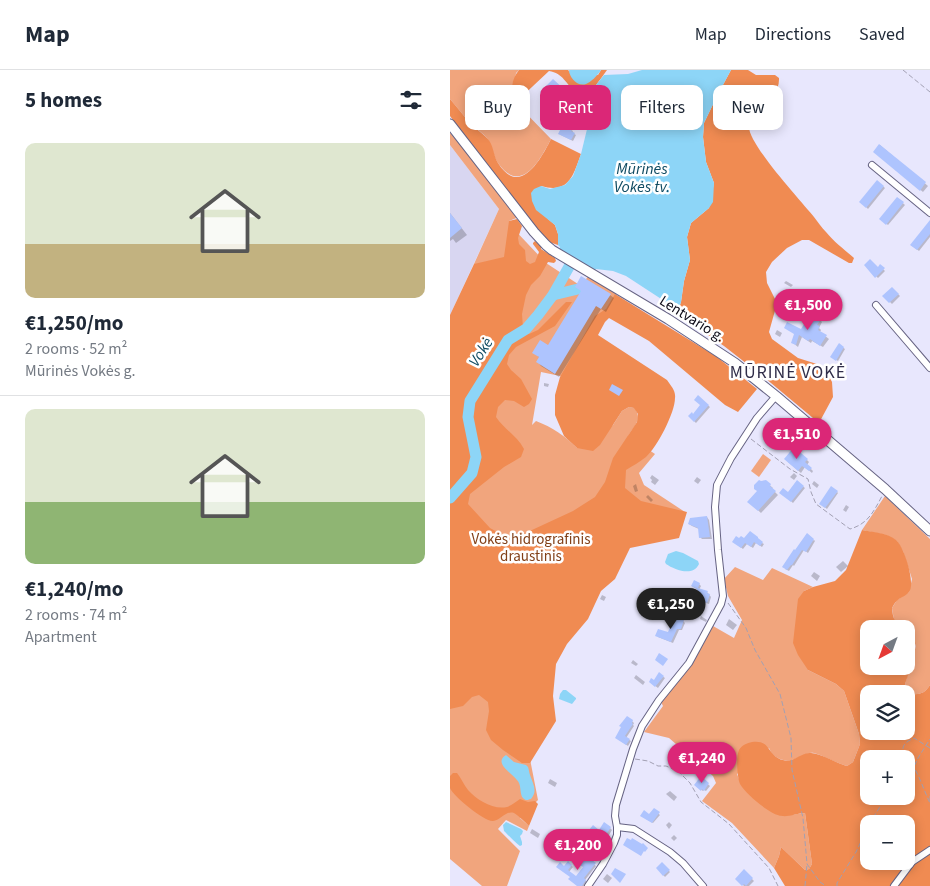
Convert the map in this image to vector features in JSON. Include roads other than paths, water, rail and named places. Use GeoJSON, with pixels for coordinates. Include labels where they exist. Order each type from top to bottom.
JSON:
{"type":"FeatureCollection","features":[{"type":"Feature","properties":{"kind":"main road","name":"Lentvario g."},"geometry":{"type":"LineString","coordinates":[[450,124],[546,245],[668,319],[735,363],[885,489],[930,531]]}},
{"type":"Feature","properties":{"kind":"street"},"geometry":{"type":"LineString","coordinates":[[872,165],[930,213]]}},
{"type":"Feature","properties":{"kind":"street"},"geometry":{"type":"LineString","coordinates":[[876,305],[930,368]]}},
{"type":"Feature","properties":{"kind":"street"},"geometry":{"type":"LineString","coordinates":[[588,886],[614,843],[617,827],[616,805],[642,726],[659,700],[689,663],[718,611],[723,596],[715,494],[719,478],[757,418],[776,396]]}},
{"type":"Feature","properties":{"kind":"street"},"geometry":{"type":"LineString","coordinates":[[617,827],[634,829],[670,852],[702,886]]}},
{"type":"Feature","properties":{"kind":"street"},"geometry":{"type":"LineString","coordinates":[[894,886],[912,862],[930,850]]}},
{"type":"Feature","properties":{"kind":"water"},"geometry":{"type":"Polygon","coordinates":[[[569,70],[601,70],[592,80],[583,85],[574,81],[570,76],[569,70]]]}},
{"type":"Feature","properties":{"kind":"water","name":"Mūrinės Vokės tv."},"geometry":{"type":"Polygon","coordinates":[[[642,70],[731,70],[723,85],[713,85],[713,104],[704,123],[703,137],[706,162],[714,183],[713,202],[709,208],[691,223],[687,237],[690,260],[679,308],[675,308],[626,276],[613,271],[596,269],[593,272],[559,251],[558,234],[555,225],[536,210],[532,201],[531,193],[534,189],[541,186],[550,189],[565,185],[573,176],[587,130],[611,130],[611,85],[596,85],[604,75],[628,74],[642,70]]]}},
{"type":"Feature","properties":{"kind":"water"},"geometry":{"type":"Polygon","coordinates":[[[676,551],[698,561],[699,564],[693,570],[684,571],[666,564],[668,554],[676,551]]]}},
{"type":"Feature","properties":{"kind":"water"},"geometry":{"type":"Polygon","coordinates":[[[563,690],[566,690],[576,698],[572,704],[559,699],[563,690]]]}},
{"type":"Feature","properties":{"kind":"water"},"geometry":{"type":"Polygon","coordinates":[[[506,755],[514,762],[528,767],[535,790],[531,799],[526,800],[523,798],[519,783],[503,765],[502,758],[506,755]]]}},
{"type":"Feature","properties":{"kind":"water"},"geometry":{"type":"Polygon","coordinates":[[[506,822],[523,831],[520,836],[522,845],[520,846],[504,831],[503,825],[506,822]]]}},
{"type":"Feature","properties":{"kind":"waterway","name":"Vokė"},"geometry":{"type":"LineString","coordinates":[[450,498],[472,473],[476,457],[468,417],[470,401],[508,340],[526,329],[538,315],[553,295],[570,265]]}},
{"type":"Feature","properties":{"kind":"waterway"},"geometry":{"type":"LineString","coordinates":[[553,295],[578,289]]}},
{"type":"Feature","properties":{"kind":"district","name":"MŪRINĖ VOKĖ"},"geometry":{"type":"Point","coordinates":[788,372]}},
{"type":"Feature","properties":{"kind":"park label","name":"Vokės hidrografinis draustinis"},"geometry":{"type":"Point","coordinates":[531,548]}}]}
